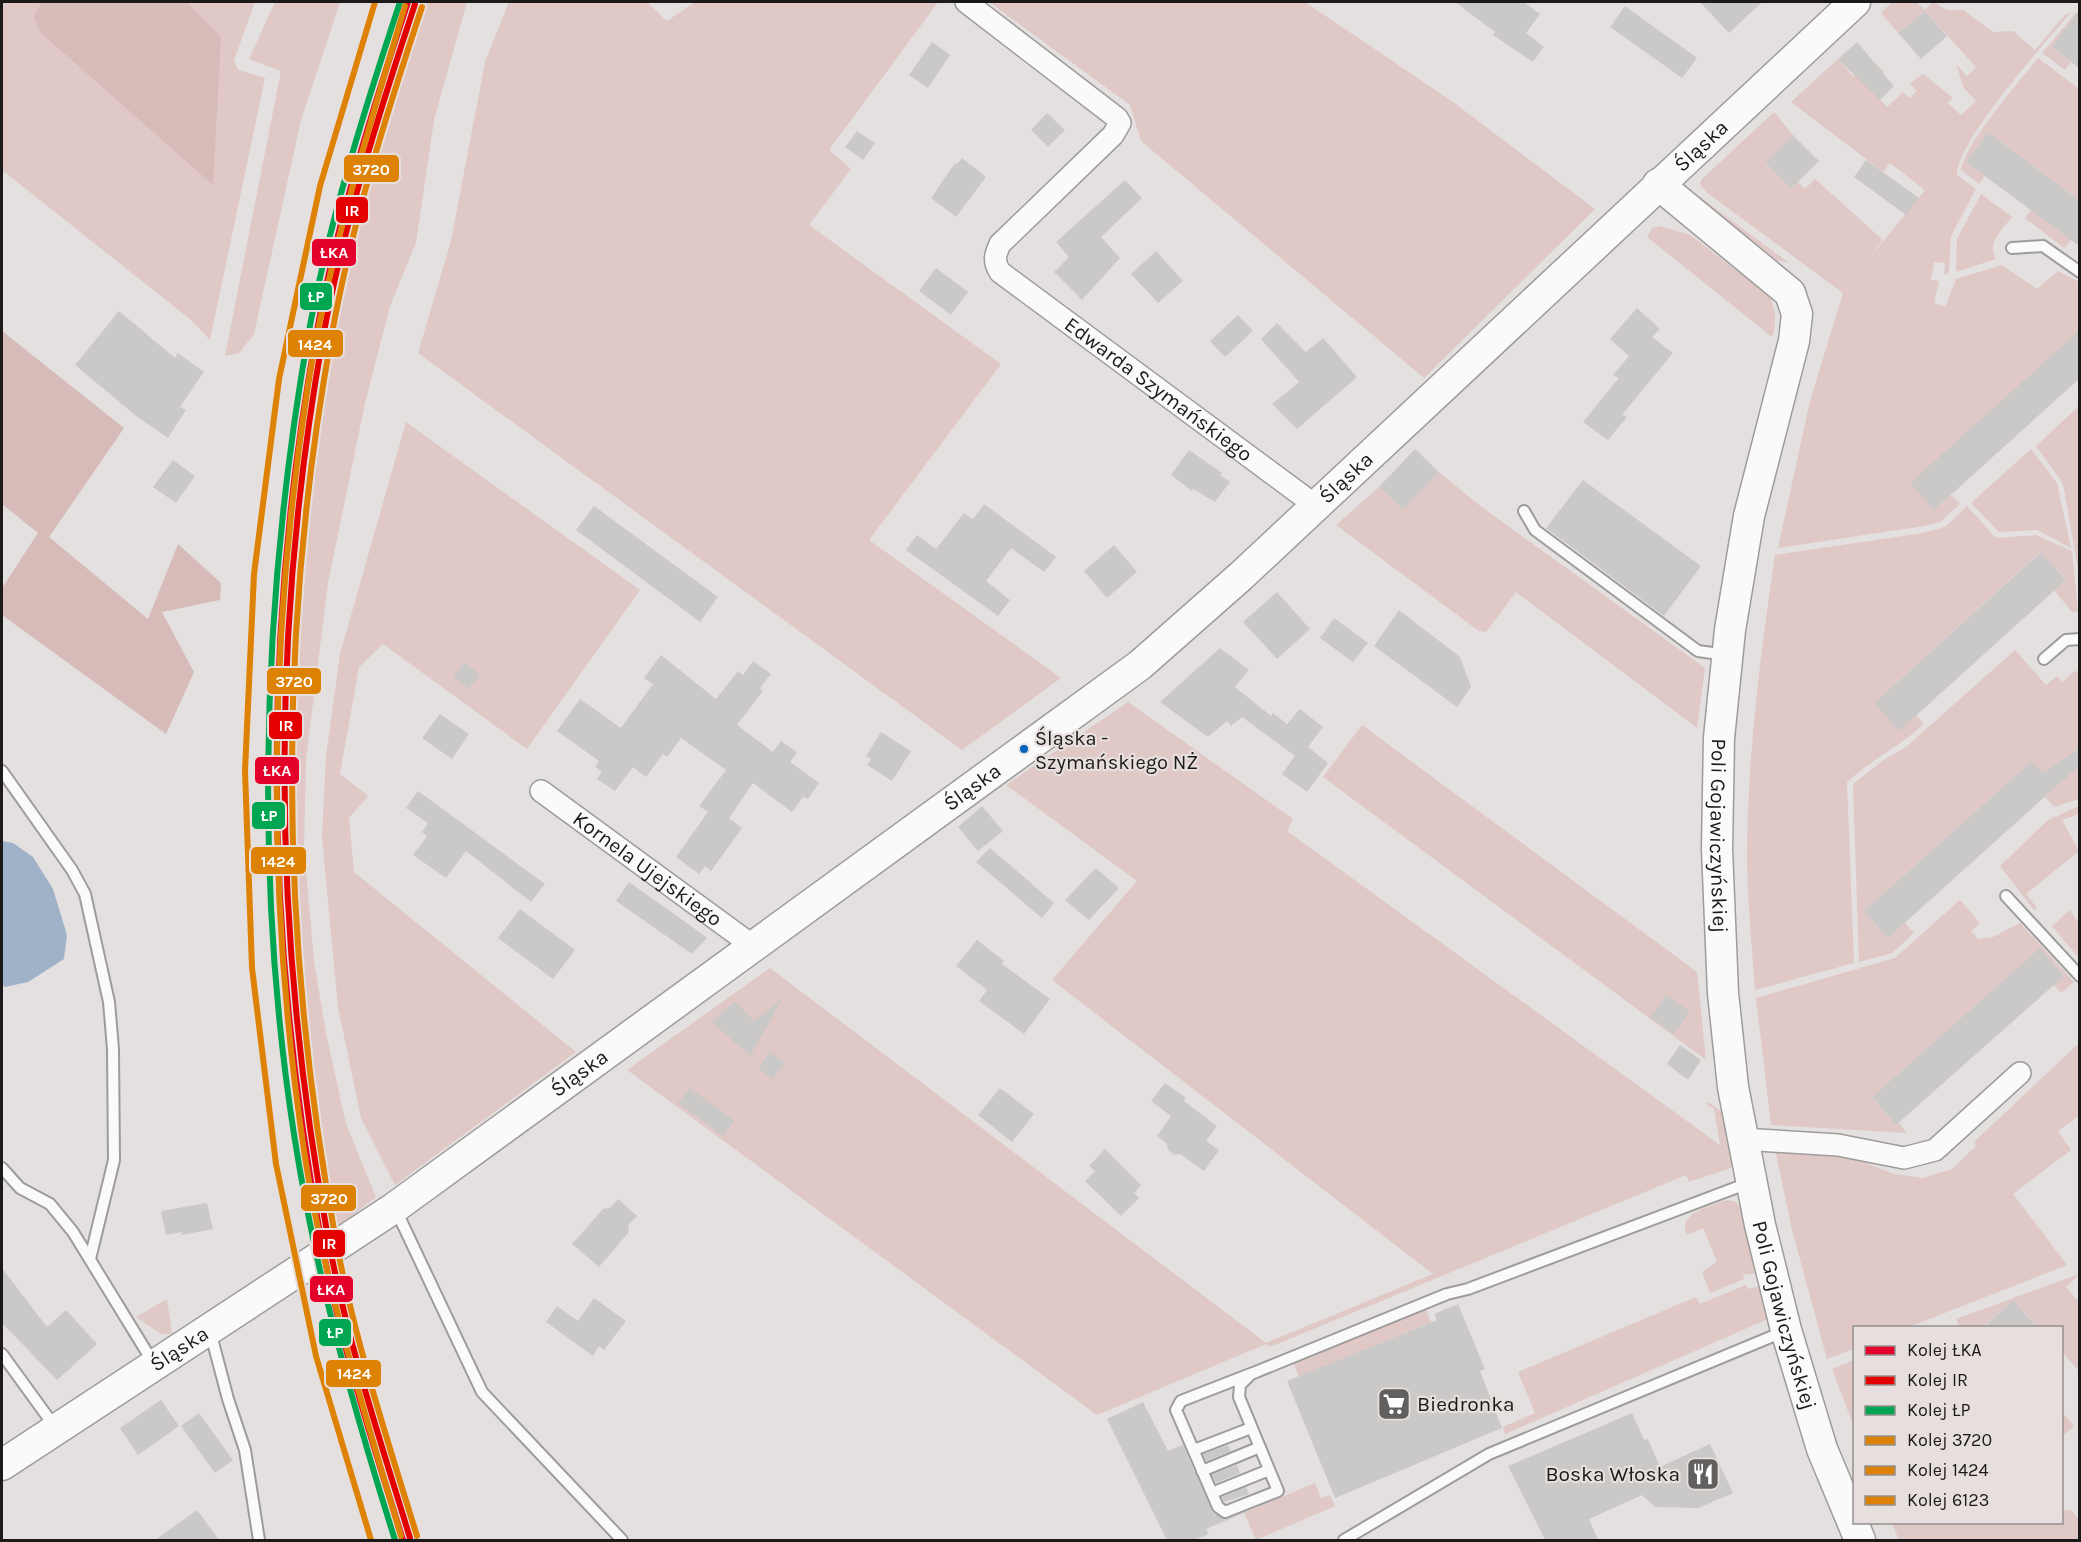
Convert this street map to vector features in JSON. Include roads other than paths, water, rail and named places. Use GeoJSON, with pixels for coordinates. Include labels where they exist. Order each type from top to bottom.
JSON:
{"type":"FeatureCollection","features":[{"type":"Feature","properties":{"kind":"street","name":"Edwarda Szymańskiego"},"geometry":{"type":"LineString","coordinates":[[966,2],[1117,118],[1119,128],[1000,244],[995,254],[995,264],[1000,272],[1316,506]]}},
{"type":"Feature","properties":{"kind":"street","name":"Śląska"},"geometry":{"type":"LineString","coordinates":[[2,1465],[394,1208],[1140,665],[1316,506],[1658,184],[1856,2]]}},
{"type":"Feature","properties":{"kind":"street","name":"Poli Gojawiczyńskiej"},"geometry":{"type":"LineString","coordinates":[[1658,184],[1790,293],[1797,314],[1794,341],[1749,516],[1728,656],[1719,738],[1718,849],[1723,993],[1742,1139],[1786,1330],[1822,1449],[1853,1523]]}},
{"type":"Feature","properties":{"kind":"street","name":"Kornela Ujejskiego"},"geometry":{"type":"LineString","coordinates":[[541,791],[753,946]]}},
{"type":"Feature","properties":{"kind":"street"},"geometry":{"type":"LineString","coordinates":[[1742,1139],[1838,1145],[1904,1158],[1935,1150],[2020,1073]]}},
{"type":"Feature","properties":{"kind":"street","name":"Poli Gojawiczyńskiej"},"geometry":{"type":"LineString","coordinates":[[1853,1524],[1860,1540]]}},
{"type":"Feature","properties":{"kind":"lane"},"geometry":{"type":"LineString","coordinates":[[2012,248],[2043,246],[2079,272]]}},
{"type":"Feature","properties":{"kind":"lane"},"geometry":{"type":"LineString","coordinates":[[1524,511],[1535,530],[1698,651],[1728,656]]}},
{"type":"Feature","properties":{"kind":"lane"},"geometry":{"type":"LineString","coordinates":[[2044,659],[2066,640],[2079,639]]}},
{"type":"Feature","properties":{"kind":"lane"},"geometry":{"type":"LineString","coordinates":[[2,771],[72,870],[85,894],[109,1002],[113,1049],[114,1161],[90,1259]]}},
{"type":"Feature","properties":{"kind":"lane"},"geometry":{"type":"LineString","coordinates":[[2006,896],[2079,976]]}},
{"type":"Feature","properties":{"kind":"lane"},"geometry":{"type":"LineString","coordinates":[[2,1168],[20,1188],[50,1204],[90,1259],[154,1365]]}},
{"type":"Feature","properties":{"kind":"lane"},"geometry":{"type":"LineString","coordinates":[[1253,1373],[1240,1385],[1238,1393],[1278,1491],[1226,1512],[1218,1507],[1176,1410],[1181,1401],[1447,1294],[1468,1289],[1751,1182]]}},
{"type":"Feature","properties":{"kind":"lane"},"geometry":{"type":"LineString","coordinates":[[394,1208],[482,1392],[622,1540]]}},
{"type":"Feature","properties":{"kind":"lane"},"geometry":{"type":"LineString","coordinates":[[210,1328],[228,1399],[245,1450],[260,1540]]}},
{"type":"Feature","properties":{"kind":"lane"},"geometry":{"type":"LineString","coordinates":[[1344,1540],[1489,1454],[1786,1330]]}},
{"type":"Feature","properties":{"kind":"lane"},"geometry":{"type":"LineString","coordinates":[[2,1354],[57,1429]]}},
{"type":"Feature","properties":{"kind":"lane"},"geometry":{"type":"LineString","coordinates":[[1194,1450],[1251,1428]]}},
{"type":"Feature","properties":{"kind":"lane"},"geometry":{"type":"LineString","coordinates":[[1202,1471],[1260,1447]]}},
{"type":"Feature","properties":{"kind":"lane"},"geometry":{"type":"LineString","coordinates":[[1212,1493],[1269,1470]]}},
{"type":"Feature","properties":{"kind":"water"},"geometry":{"type":"Polygon","coordinates":[[[2,841],[13,843],[33,857],[53,889],[67,935],[64,959],[28,982],[5,987],[2,984],[2,841]]]}},
{"type":"Feature","properties":{"kind":"rail line","name":"6123"},"geometry":{"type":"LineString","coordinates":[[371,1540],[316,1356],[276,1164],[252,968],[245,771],[254,574],[279,379],[320,186],[375,2]]}},
{"type":"Feature","properties":{"kind":"rail line","name":"ŁP"},"geometry":{"type":"LineString","coordinates":[[395,1540],[342,1361],[316,1252],[295,1140],[280,1025],[271,910],[268,794],[271,678],[278,563],[291,449],[308,336],[337,209],[400,2]]}},
{"type":"Feature","properties":{"kind":"rail line","name":"ŁKA"},"geometry":{"type":"LineString","coordinates":[[403,1540],[348,1356],[322,1244],[303,1131],[289,1017],[281,904],[277,790],[279,676],[286,563],[298,449],[316,336],[345,209],[408,2]]}},
{"type":"Feature","properties":{"kind":"rail line","name":"IR"},"geometry":{"type":"LineString","coordinates":[[410,1538],[355,1354],[329,1243],[310,1130],[297,1017],[288,904],[285,790],[286,677],[293,563],[305,450],[323,337],[352,211],[415,4]]}},
{"type":"Feature","properties":{"kind":"rail line","name":"1424"},"geometry":{"type":"LineString","coordinates":[[401,1536],[334,1301],[305,1157],[292,1061],[283,964],[278,868],[277,771],[279,674],[285,578],[308,385],[338,241],[405,6]]}},
{"type":"Feature","properties":{"kind":"rail line","name":"3720"},"geometry":{"type":"LineString","coordinates":[[417,1536],[362,1353],[336,1241],[317,1129],[304,1016],[296,903],[292,790],[294,677],[301,564],[313,451],[331,339],[370,171],[422,7]]}},
{"type":"Feature","properties":{"kind":"place","name":"Śląska - Szymańskiego NŻ"},"geometry":{"type":"Point","coordinates":[1024,749]}},
{"type":"Feature","properties":{"kind":"place","name":"Biedronka"},"geometry":{"type":"Point","coordinates":[1394,1404]}},
{"type":"Feature","properties":{"kind":"place","name":"Boska Włoska"},"geometry":{"type":"Point","coordinates":[1703,1474]}}]}
